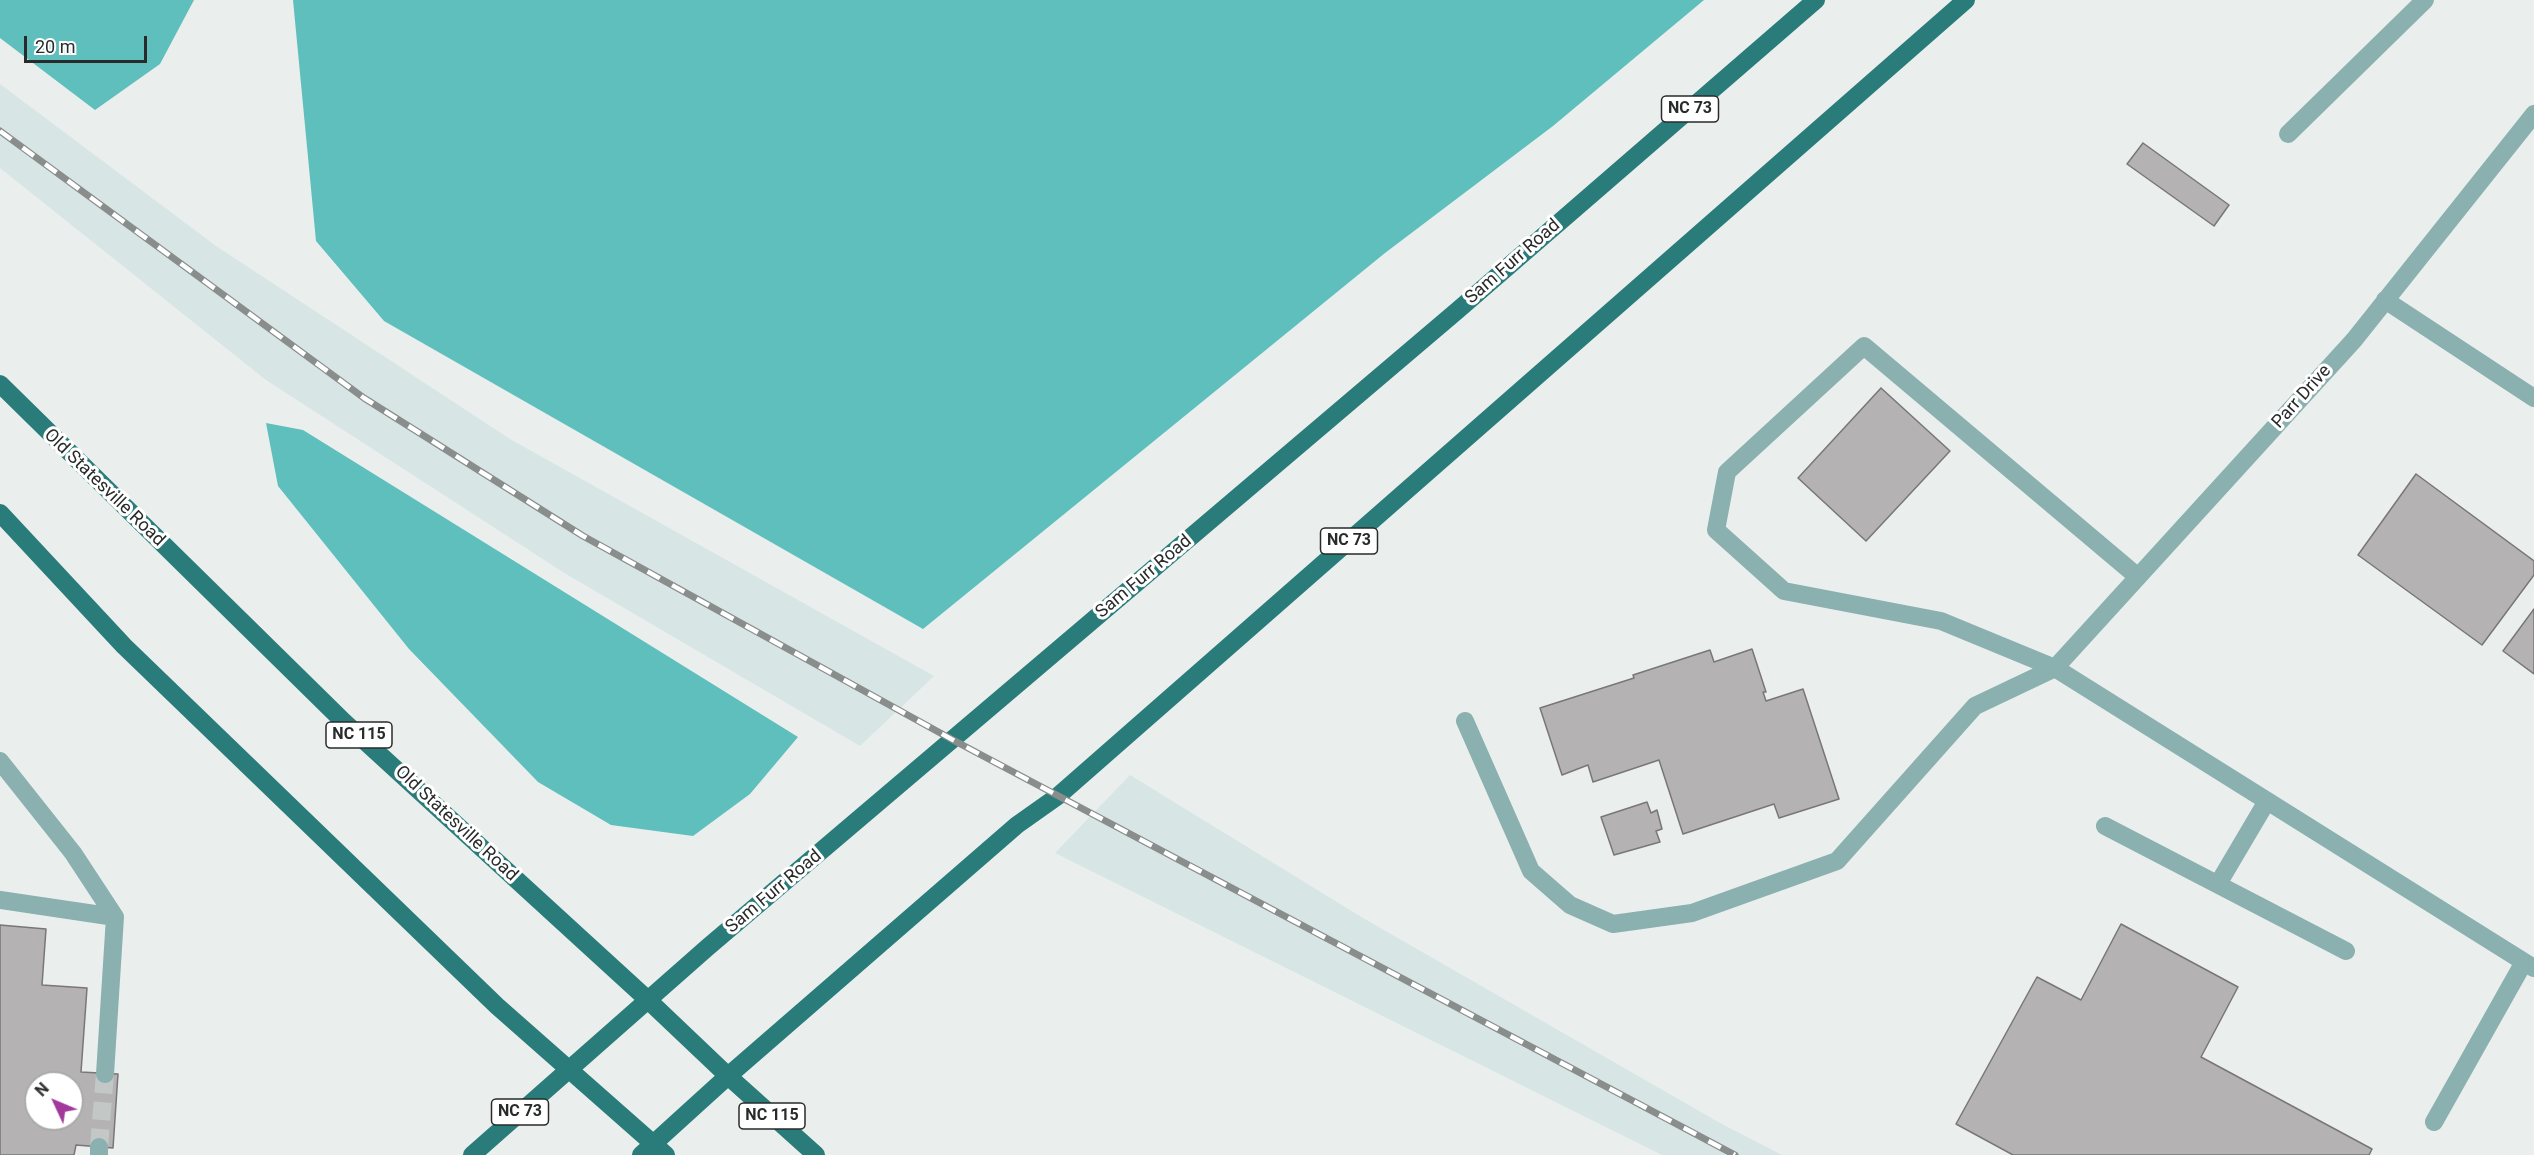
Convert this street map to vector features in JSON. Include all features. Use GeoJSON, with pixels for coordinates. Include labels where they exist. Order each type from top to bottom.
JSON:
{"type":"FeatureCollection","features":[{"type":"Feature","properties":{"kind":"main road","name":"Sam Furr Road"},"geometry":{"type":"LineString","coordinates":[[472,1155],[648,1000],[1476,294],[1816,0]]}},
{"type":"Feature","properties":{"kind":"main road","name":"NC 73"},"geometry":{"type":"LineString","coordinates":[[654,1151],[728,1077],[1017,825],[1058,796],[1966,0]]}},
{"type":"Feature","properties":{"kind":"main road","name":"Old Statesville Road"},"geometry":{"type":"LineString","coordinates":[[0,384],[344,722],[648,1000],[728,1077],[816,1155]]}},
{"type":"Feature","properties":{"kind":"main road"},"geometry":{"type":"LineString","coordinates":[[0,513],[133,654],[496,1006],[654,1151]]}},
{"type":"Feature","properties":{"kind":"street"},"geometry":{"type":"LineString","coordinates":[[2288,134],[2425,0]]}},
{"type":"Feature","properties":{"kind":"street","name":"Parr Drive"},"geometry":{"type":"LineString","coordinates":[[2055,668],[2354,340],[2534,114]]}},
{"type":"Feature","properties":{"kind":"street"},"geometry":{"type":"LineString","coordinates":[[2385,300],[2534,398]]}},
{"type":"Feature","properties":{"kind":"street"},"geometry":{"type":"LineString","coordinates":[[2138,577],[1864,346],[1727,472],[1716,531],[1784,591],[1941,621],[2055,668],[2529,965],[2434,1122]]}},
{"type":"Feature","properties":{"kind":"street"},"geometry":{"type":"LineString","coordinates":[[1465,721],[1531,872],[1570,905],[1613,924],[1692,914],[1837,861],[1975,706],[2055,668]]}},
{"type":"Feature","properties":{"kind":"street"},"geometry":{"type":"LineString","coordinates":[[0,761],[73,853],[115,917],[105,1074]]}},
{"type":"Feature","properties":{"kind":"street"},"geometry":{"type":"LineString","coordinates":[[2218,884],[2267,801]]}},
{"type":"Feature","properties":{"kind":"street"},"geometry":{"type":"LineString","coordinates":[[2105,826],[2346,951]]}},
{"type":"Feature","properties":{"kind":"street"},"geometry":{"type":"LineString","coordinates":[[0,900],[115,917]]}},
{"type":"Feature","properties":{"kind":"shaded area"},"geometry":{"type":"Polygon","coordinates":[[[0,0],[194,0],[160,64],[95,110],[0,38],[0,0]]]}},
{"type":"Feature","properties":{"kind":"shaded area"},"geometry":{"type":"Polygon","coordinates":[[[293,0],[1704,0],[1553,126],[1385,253],[923,629],[384,321],[316,241],[293,0]]]}},
{"type":"Feature","properties":{"kind":"shaded area"},"geometry":{"type":"Polygon","coordinates":[[[0,84],[216,246],[510,439],[934,676],[860,746],[566,574],[266,380],[0,168],[0,84]]]}},
{"type":"Feature","properties":{"kind":"shaded area"},"geometry":{"type":"Polygon","coordinates":[[[266,423],[303,430],[798,737],[750,794],[693,836],[611,825],[538,782],[409,649],[278,486],[266,423]]]}},
{"type":"Feature","properties":{"kind":"shaded area"},"geometry":{"type":"Polygon","coordinates":[[[1130,775],[1363,918],[1720,1123],[1782,1155],[1662,1155],[1055,853],[1130,775]]]}},
{"type":"Feature","properties":{"kind":"building"},"geometry":{"type":"Polygon","coordinates":[[[2143,143],[2229,205],[2214,226],[2127,164],[2143,143]]]}},
{"type":"Feature","properties":{"kind":"building"},"geometry":{"type":"Polygon","coordinates":[[[1881,388],[1950,451],[1866,541],[1798,478],[1881,388]]]}},
{"type":"Feature","properties":{"kind":"building"},"geometry":{"type":"Polygon","coordinates":[[[2416,474],[2534,561],[2534,575],[2482,645],[2358,555],[2416,474]]]}},
{"type":"Feature","properties":{"kind":"building"},"geometry":{"type":"Polygon","coordinates":[[[2534,609],[2534,674],[2503,651],[2534,609]]]}},
{"type":"Feature","properties":{"kind":"building"},"geometry":{"type":"Polygon","coordinates":[[[1752,649],[1766,692],[1763,692],[1766,701],[1803,689],[1839,799],[1779,818],[1774,804],[1683,834],[1659,760],[1593,782],[1588,765],[1562,775],[1540,708],[1634,678],[1633,675],[1710,650],[1714,662],[1752,649]]]}},
{"type":"Feature","properties":{"kind":"building"},"geometry":{"type":"Polygon","coordinates":[[[1647,802],[1651,813],[1657,810],[1662,829],[1656,831],[1660,842],[1614,855],[1601,817],[1647,802]]]}},
{"type":"Feature","properties":{"kind":"building"},"geometry":{"type":"Polygon","coordinates":[[[2121,924],[2238,987],[2201,1057],[2372,1149],[2369,1155],[2013,1155],[1956,1124],[2037,977],[2081,1000],[2121,924]]]}},
{"type":"Feature","properties":{"kind":"building"},"geometry":{"type":"Polygon","coordinates":[[[0,925],[46,929],[42,985],[87,988],[81,1071],[24,1071],[24,1131],[84,1131],[84,1072],[118,1074],[113,1148],[76,1145],[74,1155],[0,1155],[0,925]]]}},
{"type":"Feature","properties":{"kind":"tunnel"},"geometry":{"type":"LineString","coordinates":[[99,1147],[105,1074]]}},
{"type":"Feature","properties":{"kind":"railway"},"geometry":{"type":"LineString","coordinates":[[0,131],[364,398],[583,536],[953,740],[1735,1155]]}}]}
